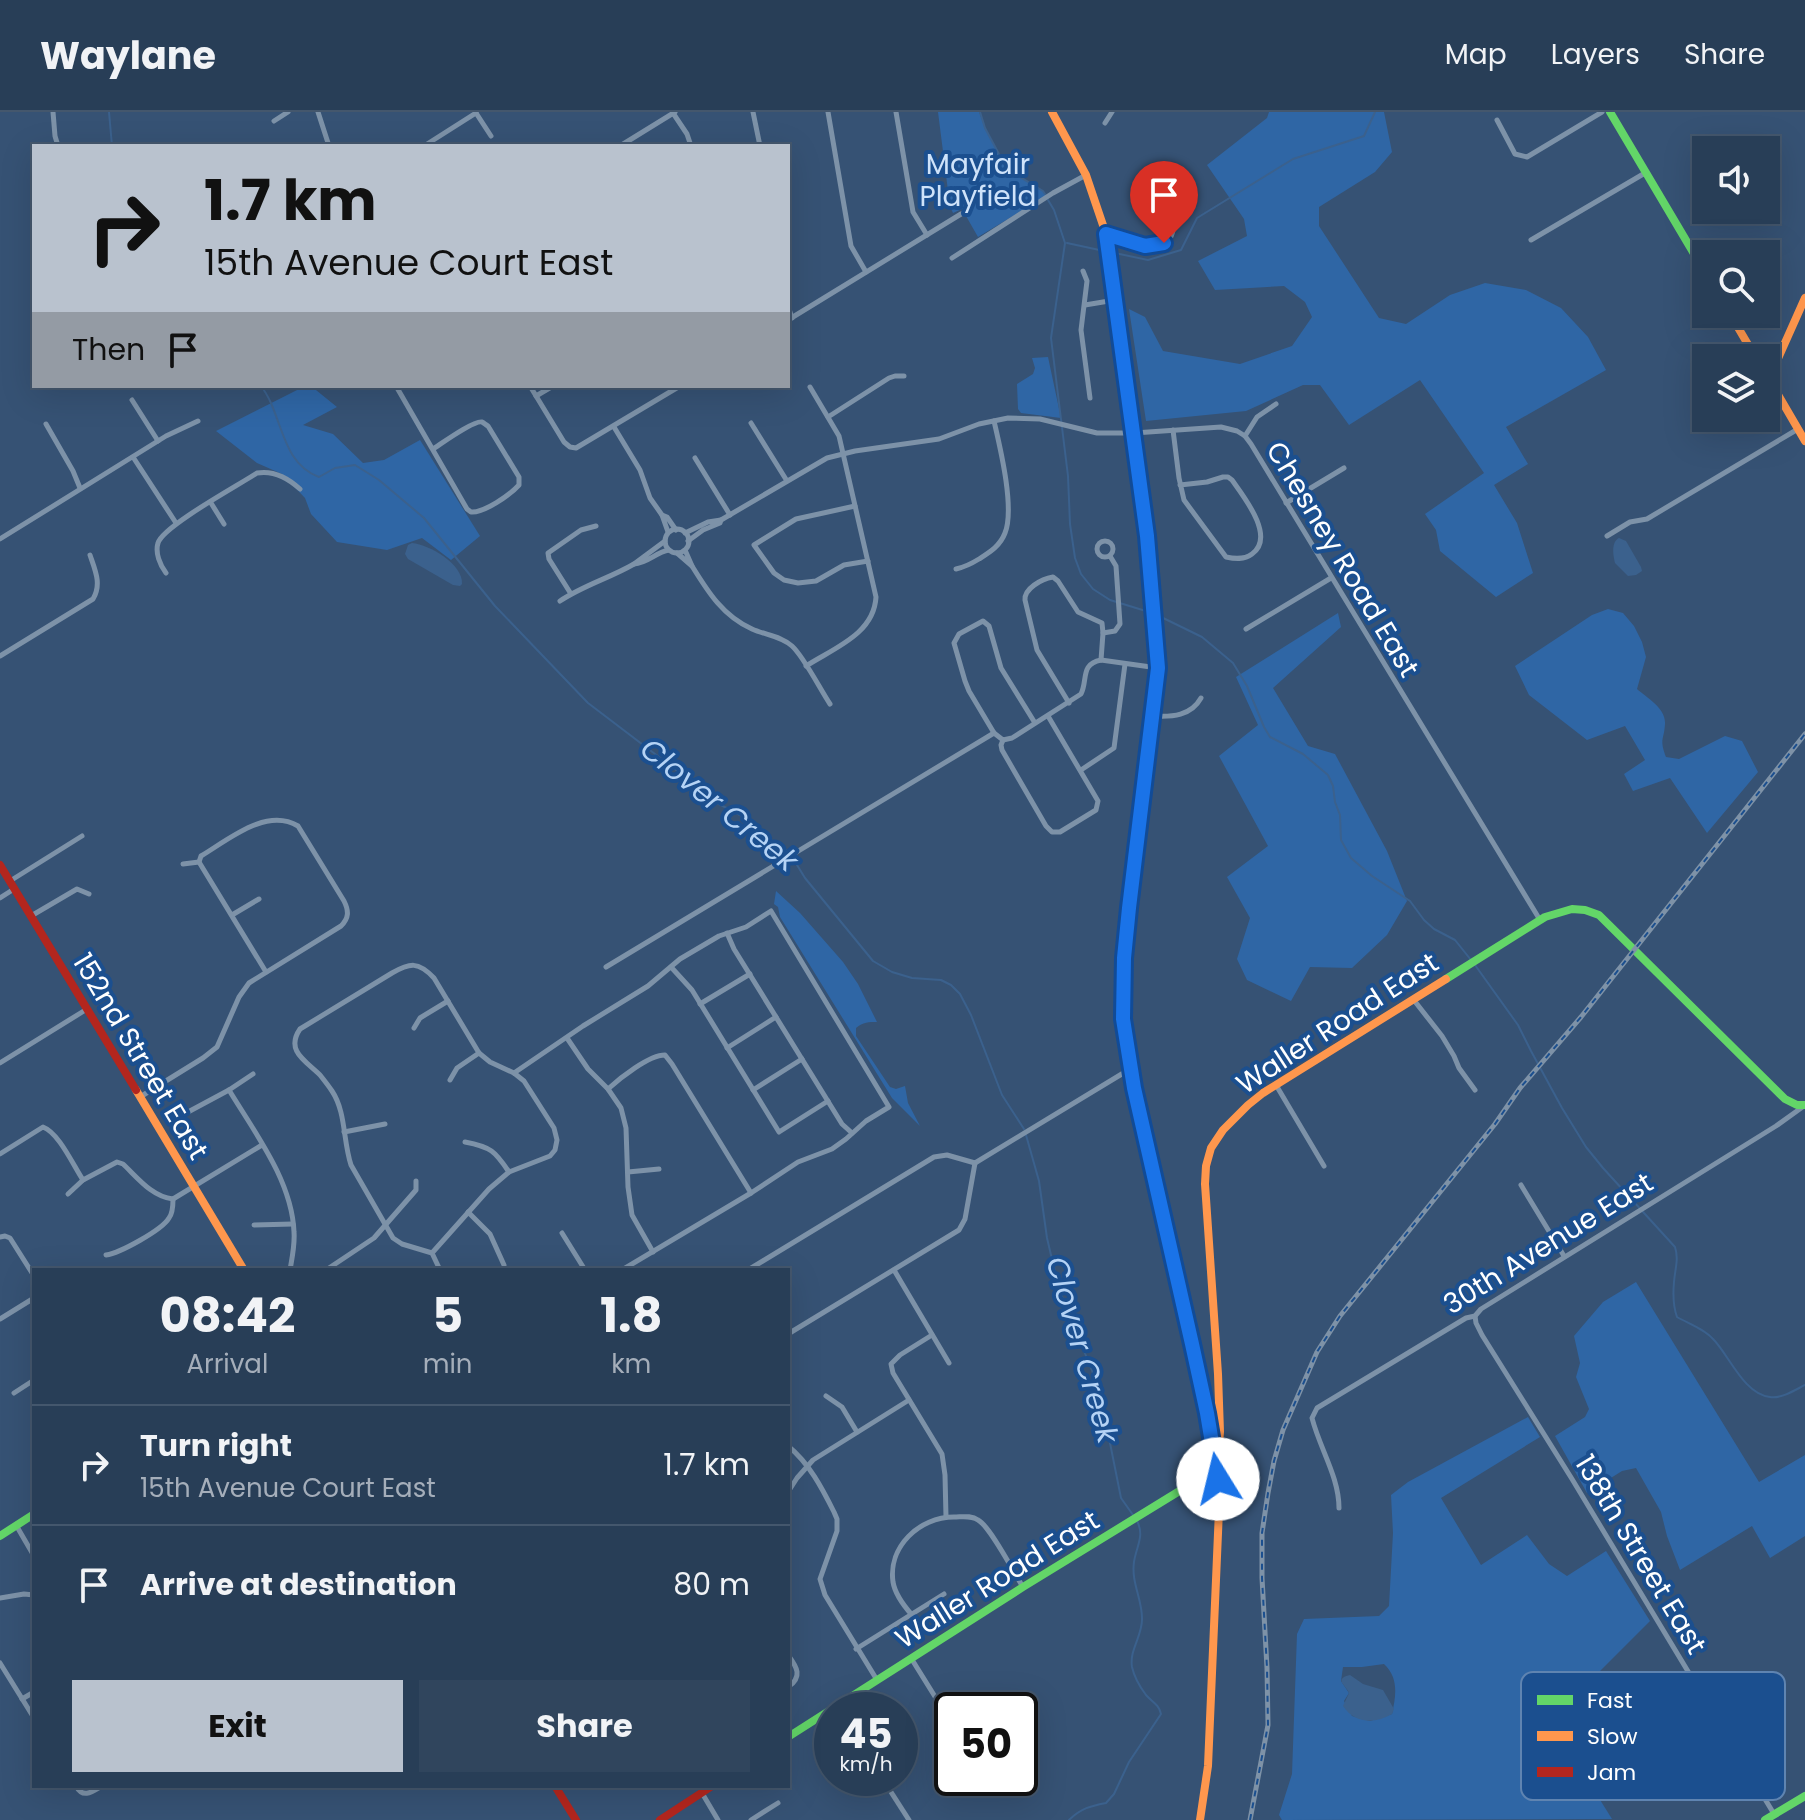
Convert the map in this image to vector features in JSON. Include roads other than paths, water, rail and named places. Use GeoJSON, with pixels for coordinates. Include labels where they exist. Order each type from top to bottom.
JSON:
{"type":"FeatureCollection","features":[{"type":"Feature","properties":{"kind":"main road"},"geometry":{"type":"LineString","coordinates":[[1052,112],[1086,175],[1106,234],[1147,536],[1158,668],[1131,883],[1124,958],[1123,1019],[1130,1069],[1217,1468],[1219,1523],[1208,1766],[1200,1820]]}},
{"type":"Feature","properties":{"kind":"main road"},"geometry":{"type":"LineString","coordinates":[[1610,112],[1692,251]]}},
{"type":"Feature","properties":{"kind":"main road"},"geometry":{"type":"LineString","coordinates":[[1780,354],[1805,298]]}},
{"type":"Feature","properties":{"kind":"main road"},"geometry":{"type":"LineString","coordinates":[[1780,398],[1805,441]]}},
{"type":"Feature","properties":{"kind":"main road","name":"152nd Street East"},"geometry":{"type":"LineString","coordinates":[[0,865],[243,1268]]}},
{"type":"Feature","properties":{"kind":"main road","name":"Waller Road East"},"geometry":{"type":"LineString","coordinates":[[861,1692],[1023,1587],[1217,1468],[1221,1444],[1207,1160],[1216,1140],[1238,1115],[1276,1084],[1540,920],[1557,911],[1582,909],[1599,915],[1785,1099],[1805,1105]]}},
{"type":"Feature","properties":{"kind":"main road"},"geometry":{"type":"LineString","coordinates":[[0,1536],[32,1515]]}},
{"type":"Feature","properties":{"kind":"main road","name":"Waller Road East"},"geometry":{"type":"LineString","coordinates":[[790,1736],[814,1722]]}},
{"type":"Feature","properties":{"kind":"main road"},"geometry":{"type":"LineString","coordinates":[[556,1788],[576,1820]]}},
{"type":"Feature","properties":{"kind":"main road"},"geometry":{"type":"LineString","coordinates":[[660,1820],[709,1788]]}},
{"type":"Feature","properties":{"kind":"main road"},"geometry":{"type":"LineString","coordinates":[[1765,1820],[1805,1796]]}},
{"type":"Feature","properties":{"kind":"street"},"geometry":{"type":"LineString","coordinates":[[53,112],[57,144]]}},
{"type":"Feature","properties":{"kind":"street"},"geometry":{"type":"LineString","coordinates":[[274,121],[288,112]]}},
{"type":"Feature","properties":{"kind":"street"},"geometry":{"type":"LineString","coordinates":[[318,112],[328,144]]}},
{"type":"Feature","properties":{"kind":"street"},"geometry":{"type":"LineString","coordinates":[[753,112],[760,144]]}},
{"type":"Feature","properties":{"kind":"street"},"geometry":{"type":"LineString","coordinates":[[828,112],[851,246],[866,272]]}},
{"type":"Feature","properties":{"kind":"street"},"geometry":{"type":"LineString","coordinates":[[896,112],[913,212],[927,235]]}},
{"type":"Feature","properties":{"kind":"street"},"geometry":{"type":"LineString","coordinates":[[1105,123],[1112,112]]}},
{"type":"Feature","properties":{"kind":"street"},"geometry":{"type":"LineString","coordinates":[[1497,120],[1515,154],[1527,157],[1602,112]]}},
{"type":"Feature","properties":{"kind":"street"},"geometry":{"type":"LineString","coordinates":[[427,144],[476,113],[491,136]]}},
{"type":"Feature","properties":{"kind":"street"},"geometry":{"type":"LineString","coordinates":[[623,144],[674,113],[690,144]]}},
{"type":"Feature","properties":{"kind":"street"},"geometry":{"type":"LineString","coordinates":[[1531,240],[1645,173]]}},
{"type":"Feature","properties":{"kind":"street"},"geometry":{"type":"LineString","coordinates":[[952,258],[1086,175]]}},
{"type":"Feature","properties":{"kind":"street"},"geometry":{"type":"LineString","coordinates":[[790,319],[961,214]]}},
{"type":"Feature","properties":{"kind":"street"},"geometry":{"type":"LineString","coordinates":[[1106,234],[1145,246],[1159,245],[1170,238],[1175,218]]}},
{"type":"Feature","properties":{"kind":"street"},"geometry":{"type":"LineString","coordinates":[[1083,271],[1087,281],[1081,330],[1090,398]]}},
{"type":"Feature","properties":{"kind":"street"},"geometry":{"type":"LineString","coordinates":[[1084,305],[1115,300]]}},
{"type":"Feature","properties":{"kind":"street"},"geometry":{"type":"LineString","coordinates":[[828,417],[889,378],[904,376]]}},
{"type":"Feature","properties":{"kind":"street"},"geometry":{"type":"LineString","coordinates":[[806,666],[857,634],[872,617],[876,597],[839,436],[810,387]]}},
{"type":"Feature","properties":{"kind":"street"},"geometry":{"type":"LineString","coordinates":[[397,388],[467,509],[473,513],[479,512],[517,488],[519,477],[483,422],[433,449]]}},
{"type":"Feature","properties":{"kind":"street"},"geometry":{"type":"LineString","coordinates":[[531,388],[570,447],[580,447],[676,388]]}},
{"type":"Feature","properties":{"kind":"street"},"geometry":{"type":"LineString","coordinates":[[536,396],[550,388]]}},
{"type":"Feature","properties":{"kind":"street"},"geometry":{"type":"LineString","coordinates":[[132,400],[158,441]]}},
{"type":"Feature","properties":{"kind":"street"},"geometry":{"type":"LineString","coordinates":[[1245,436],[1257,417],[1276,404]]}},
{"type":"Feature","properties":{"kind":"street","name":"Chesney Road East"},"geometry":{"type":"LineString","coordinates":[[721,520],[818,462],[844,453],[939,439],[979,424],[1008,418],[1029,418],[1097,433],[1221,427],[1237,431],[1245,436],[1540,920]]}},
{"type":"Feature","properties":{"kind":"street"},"geometry":{"type":"LineString","coordinates":[[0,539],[158,441],[198,421]]}},
{"type":"Feature","properties":{"kind":"street"},"geometry":{"type":"LineString","coordinates":[[956,569],[995,549],[1007,527],[1006,481],[994,421]]}},
{"type":"Feature","properties":{"kind":"street"},"geometry":{"type":"LineString","coordinates":[[751,423],[787,481]]}},
{"type":"Feature","properties":{"kind":"street"},"geometry":{"type":"LineString","coordinates":[[46,424],[80,488]]}},
{"type":"Feature","properties":{"kind":"street"},"geometry":{"type":"LineString","coordinates":[[560,601],[634,564],[665,541],[668,533],[640,470],[614,427]]}},
{"type":"Feature","properties":{"kind":"street"},"geometry":{"type":"LineString","coordinates":[[1607,536],[1630,522],[1647,519],[1798,429]]}},
{"type":"Feature","properties":{"kind":"street"},"geometry":{"type":"LineString","coordinates":[[1173,430],[1180,485],[1187,504],[1226,557],[1242,558],[1253,553],[1261,541],[1260,528],[1229,478],[1180,485]]}},
{"type":"Feature","properties":{"kind":"street"},"geometry":{"type":"LineString","coordinates":[[133,457],[176,524]]}},
{"type":"Feature","properties":{"kind":"street"},"geometry":{"type":"LineString","coordinates":[[695,458],[730,515]]}},
{"type":"Feature","properties":{"kind":"street"},"geometry":{"type":"LineString","coordinates":[[1286,503],[1344,468]]}},
{"type":"Feature","properties":{"kind":"street"},"geometry":{"type":"LineString","coordinates":[[166,573],[158,557],[157,545],[163,534],[257,473],[286,478],[300,489]]}},
{"type":"Feature","properties":{"kind":"street"},"geometry":{"type":"LineString","coordinates":[[211,503],[224,524]]}},
{"type":"Feature","properties":{"kind":"street"},"geometry":{"type":"LineString","coordinates":[[855,506],[796,519],[754,545],[774,573],[784,580],[798,583],[816,581],[844,565],[868,561]]}},
{"type":"Feature","properties":{"kind":"street"},"geometry":{"type":"LineString","coordinates":[[662,515],[676,530],[685,533],[708,522],[721,520]]}},
{"type":"Feature","properties":{"kind":"street"},"geometry":{"type":"LineString","coordinates":[[721,520],[688,541],[685,550],[692,566],[716,602],[729,615],[750,629],[785,641],[795,649],[830,704]]}},
{"type":"Feature","properties":{"kind":"street"},"geometry":{"type":"LineString","coordinates":[[571,594],[548,553],[581,530],[596,526]]}},
{"type":"Feature","properties":{"kind":"street"},"geometry":{"type":"LineString","coordinates":[[668,533],[676,530]]}},
{"type":"Feature","properties":{"kind":"street"},"geometry":{"type":"LineString","coordinates":[[685,533],[688,541]]}},
{"type":"Feature","properties":{"kind":"street"},"geometry":{"type":"LineString","coordinates":[[665,541],[669,550]]}},
{"type":"Feature","properties":{"kind":"street"},"geometry":{"type":"LineString","coordinates":[[634,564],[669,550],[692,566]]}},
{"type":"Feature","properties":{"kind":"street"},"geometry":{"type":"LineString","coordinates":[[676,553],[685,550]]}},
{"type":"Feature","properties":{"kind":"street"},"geometry":{"type":"LineString","coordinates":[[0,656],[93,599],[98,582],[90,555]]}},
{"type":"Feature","properties":{"kind":"street"},"geometry":{"type":"LineString","coordinates":[[1103,633],[1115,631],[1120,624],[1116,566],[1110,556]]}},
{"type":"Feature","properties":{"kind":"street"},"geometry":{"type":"LineString","coordinates":[[1069,703],[1037,650],[1025,594],[1047,578],[1053,577],[1058,581],[1078,612],[1102,623],[1101,660]]}},
{"type":"Feature","properties":{"kind":"street"},"geometry":{"type":"LineString","coordinates":[[1246,629],[1331,578]]}},
{"type":"Feature","properties":{"kind":"street"},"geometry":{"type":"LineString","coordinates":[[1003,740],[994,733],[965,681],[954,643],[959,634],[983,621],[991,629],[1001,668],[1035,723]]}},
{"type":"Feature","properties":{"kind":"street"},"geometry":{"type":"LineString","coordinates":[[1003,740],[1012,738],[1083,693],[1089,665],[1101,660],[1158,668]]}},
{"type":"Feature","properties":{"kind":"street"},"geometry":{"type":"LineString","coordinates":[[1081,770],[1114,748],[1125,664]]}},
{"type":"Feature","properties":{"kind":"street"},"geometry":{"type":"LineString","coordinates":[[1154,716],[1185,713],[1195,707],[1201,698]]}},
{"type":"Feature","properties":{"kind":"street"},"geometry":{"type":"LineString","coordinates":[[1003,740],[1002,750],[1046,826],[1052,832],[1060,832],[1096,810],[1098,799],[1048,716]]}},
{"type":"Feature","properties":{"kind":"street"},"geometry":{"type":"LineString","coordinates":[[606,967],[994,733]]}},
{"type":"Feature","properties":{"kind":"street"},"geometry":{"type":"LineString","coordinates":[[140,1097],[217,1047],[245,987],[346,921],[348,913],[344,901],[294,823],[284,820],[256,824],[201,856],[199,862]]}},
{"type":"Feature","properties":{"kind":"street"},"geometry":{"type":"LineString","coordinates":[[0,898],[12,885],[82,836]]}},
{"type":"Feature","properties":{"kind":"street"},"geometry":{"type":"LineString","coordinates":[[183,864],[199,862]]}},
{"type":"Feature","properties":{"kind":"street"},"geometry":{"type":"LineString","coordinates":[[199,862],[266,972]]}},
{"type":"Feature","properties":{"kind":"street"},"geometry":{"type":"LineString","coordinates":[[31,916],[79,888],[89,894]]}},
{"type":"Feature","properties":{"kind":"street"},"geometry":{"type":"LineString","coordinates":[[232,915],[259,899]]}},
{"type":"Feature","properties":{"kind":"street"},"geometry":{"type":"LineString","coordinates":[[514,1073],[648,986],[680,959],[719,936],[746,927],[771,911],[889,1107],[826,1153],[798,1162],[626,1268]]}},
{"type":"Feature","properties":{"kind":"street"},"geometry":{"type":"LineString","coordinates":[[727,933],[842,1124],[852,1133]]}},
{"type":"Feature","properties":{"kind":"street"},"geometry":{"type":"LineString","coordinates":[[432,1253],[489,1189],[509,1172],[550,1156],[556,1148],[557,1133],[524,1081],[479,1053],[431,975],[418,965],[409,965],[298,1031],[296,1051],[323,1078],[335,1096],[342,1115],[351,1165],[385,1225],[398,1242],[432,1253],[439,1268]]}},
{"type":"Feature","properties":{"kind":"street"},"geometry":{"type":"LineString","coordinates":[[671,967],[687,984],[779,1132],[828,1101]]}},
{"type":"Feature","properties":{"kind":"street"},"geometry":{"type":"LineString","coordinates":[[700,1004],[750,974]]}},
{"type":"Feature","properties":{"kind":"street"},"geometry":{"type":"LineString","coordinates":[[1413,999],[1442,1036],[1475,1090]]}},
{"type":"Feature","properties":{"kind":"street"},"geometry":{"type":"LineString","coordinates":[[414,1028],[420,1018],[448,1001]]}},
{"type":"Feature","properties":{"kind":"street"},"geometry":{"type":"LineString","coordinates":[[0,1063],[87,1009]]}},
{"type":"Feature","properties":{"kind":"street"},"geometry":{"type":"LineString","coordinates":[[727,1048],[776,1017]]}},
{"type":"Feature","properties":{"kind":"street"},"geometry":{"type":"LineString","coordinates":[[567,1038],[588,1069],[616,1100],[625,1120],[632,1215],[653,1252]]}},
{"type":"Feature","properties":{"kind":"street"},"geometry":{"type":"LineString","coordinates":[[450,1080],[457,1068],[479,1053]]}},
{"type":"Feature","properties":{"kind":"street"},"geometry":{"type":"LineString","coordinates":[[608,1089],[656,1056],[665,1055],[751,1193]]}},
{"type":"Feature","properties":{"kind":"street"},"geometry":{"type":"LineString","coordinates":[[753,1090],[802,1059]]}},
{"type":"Feature","properties":{"kind":"street"},"geometry":{"type":"LineString","coordinates":[[751,1268],[934,1157],[947,1155],[975,1163],[1130,1069]]}},
{"type":"Feature","properties":{"kind":"street"},"geometry":{"type":"LineString","coordinates":[[188,1112],[253,1074]]}},
{"type":"Feature","properties":{"kind":"street"},"geometry":{"type":"LineString","coordinates":[[1276,1084],[1324,1166]]}},
{"type":"Feature","properties":{"kind":"street"},"geometry":{"type":"LineString","coordinates":[[229,1090],[285,1186],[294,1224],[290,1268]]}},
{"type":"Feature","properties":{"kind":"street","name":"30th Avenue East"},"geometry":{"type":"LineString","coordinates":[[1339,1508],[1337,1485],[1321,1447],[1313,1415],[1317,1408],[1466,1318],[1475,1316],[1481,1309],[1805,1105]]}},
{"type":"Feature","properties":{"kind":"street"},"geometry":{"type":"LineString","coordinates":[[344,1132],[385,1124]]}},
{"type":"Feature","properties":{"kind":"street"},"geometry":{"type":"LineString","coordinates":[[0,1154],[43,1127],[56,1136],[83,1180]]}},
{"type":"Feature","properties":{"kind":"street"},"geometry":{"type":"LineString","coordinates":[[465,1142],[493,1150],[509,1172]]}},
{"type":"Feature","properties":{"kind":"street"},"geometry":{"type":"LineString","coordinates":[[68,1194],[83,1180],[120,1162],[157,1194],[173,1199],[262,1145]]}},
{"type":"Feature","properties":{"kind":"street"},"geometry":{"type":"LineString","coordinates":[[790,1333],[961,1227],[975,1163]]}},
{"type":"Feature","properties":{"kind":"street"},"geometry":{"type":"LineString","coordinates":[[628,1172],[659,1169]]}},
{"type":"Feature","properties":{"kind":"street"},"geometry":{"type":"LineString","coordinates":[[329,1268],[364,1246],[385,1225],[416,1190],[416,1181]]}},
{"type":"Feature","properties":{"kind":"street"},"geometry":{"type":"LineString","coordinates":[[1521,1185],[1564,1256]]}},
{"type":"Feature","properties":{"kind":"street"},"geometry":{"type":"LineString","coordinates":[[106,1255],[119,1252],[166,1222],[172,1213],[173,1199]]}},
{"type":"Feature","properties":{"kind":"street"},"geometry":{"type":"LineString","coordinates":[[468,1212],[490,1234],[504,1265]]}},
{"type":"Feature","properties":{"kind":"street"},"geometry":{"type":"LineString","coordinates":[[254,1225],[294,1224]]}},
{"type":"Feature","properties":{"kind":"street"},"geometry":{"type":"LineString","coordinates":[[562,1233],[584,1268]]}},
{"type":"Feature","properties":{"kind":"street"},"geometry":{"type":"LineString","coordinates":[[4,1236],[13,1242],[32,1273]]}},
{"type":"Feature","properties":{"kind":"street"},"geometry":{"type":"LineString","coordinates":[[894,1270],[949,1363]]}},
{"type":"Feature","properties":{"kind":"street"},"geometry":{"type":"LineString","coordinates":[[0,1319],[32,1299]]}},
{"type":"Feature","properties":{"kind":"street","name":"138th Street East"},"geometry":{"type":"LineString","coordinates":[[1475,1316],[1482,1335],[1688,1672]]}},
{"type":"Feature","properties":{"kind":"street"},"geometry":{"type":"LineString","coordinates":[[932,1335],[891,1364],[943,1458],[949,1517]]}},
{"type":"Feature","properties":{"kind":"street"},"geometry":{"type":"LineString","coordinates":[[14,1393],[32,1381]]}},
{"type":"Feature","properties":{"kind":"street"},"geometry":{"type":"LineString","coordinates":[[826,1396],[842,1407],[857,1432]]}},
{"type":"Feature","properties":{"kind":"street"},"geometry":{"type":"LineString","coordinates":[[790,1489],[823,1453],[909,1400]]}},
{"type":"Feature","properties":{"kind":"street"},"geometry":{"type":"LineString","coordinates":[[790,1448],[808,1466],[833,1508],[837,1531],[820,1582],[856,1649],[877,1680]]}},
{"type":"Feature","properties":{"kind":"street"},"geometry":{"type":"LineString","coordinates":[[912,1615],[895,1589],[896,1559],[911,1533],[933,1520],[974,1518],[983,1524],[1023,1587]]}},
{"type":"Feature","properties":{"kind":"street"},"geometry":{"type":"LineString","coordinates":[[16,1525],[32,1553]]}},
{"type":"Feature","properties":{"kind":"street"},"geometry":{"type":"LineString","coordinates":[[856,1649],[944,1594]]}},
{"type":"Feature","properties":{"kind":"street"},"geometry":{"type":"LineString","coordinates":[[0,1598],[32,1595]]}},
{"type":"Feature","properties":{"kind":"street"},"geometry":{"type":"LineString","coordinates":[[790,1658],[798,1675],[790,1685]]}},
{"type":"Feature","properties":{"kind":"street"},"geometry":{"type":"LineString","coordinates":[[911,1658],[934,1695]]}},
{"type":"Feature","properties":{"kind":"street"},"geometry":{"type":"LineString","coordinates":[[0,1663],[32,1715]]}},
{"type":"Feature","properties":{"kind":"street"},"geometry":{"type":"LineString","coordinates":[[22,1699],[32,1693]]}},
{"type":"Feature","properties":{"kind":"street"},"geometry":{"type":"LineString","coordinates":[[78,1788],[85,1794],[99,1788]]}},
{"type":"Feature","properties":{"kind":"street"},"geometry":{"type":"LineString","coordinates":[[702,1793],[718,1820]]}},
{"type":"Feature","properties":{"kind":"street"},"geometry":{"type":"LineString","coordinates":[[894,1796],[909,1820]]}},
{"type":"Feature","properties":{"kind":"street","name":"138th Street East"},"geometry":{"type":"LineString","coordinates":[[1766,1800],[1774,1814]]}},
{"type":"Feature","properties":{"kind":"street"},"geometry":{"type":"LineString","coordinates":[[751,1820],[778,1803]]}},
{"type":"Feature","properties":{"kind":"waterway","name":"Clover Creek"},"geometry":{"type":"LineString","coordinates":[[109,112],[112,144]]}},
{"type":"Feature","properties":{"kind":"waterway"},"geometry":{"type":"LineString","coordinates":[[980,112],[1007,169],[1045,194]]}},
{"type":"Feature","properties":{"kind":"waterway"},"geometry":{"type":"LineString","coordinates":[[1110,252],[1148,260],[1181,250],[1197,218],[1293,159],[1364,136],[1375,112]]}},
{"type":"Feature","properties":{"kind":"waterway"},"geometry":{"type":"LineString","coordinates":[[1048,200],[1065,243],[1051,338],[1075,558],[1081,574],[1093,589],[1110,600],[1149,612]]}},
{"type":"Feature","properties":{"kind":"waterway"},"geometry":{"type":"LineString","coordinates":[[1067,243],[1104,251]]}},
{"type":"Feature","properties":{"kind":"waterway","name":"Clover Creek"},"geometry":{"type":"LineString","coordinates":[[262,388],[289,449],[306,470],[319,477],[335,468],[355,465],[379,480],[424,518],[495,606],[588,703],[695,782],[713,801],[742,816],[768,839],[789,852],[805,878],[873,961],[892,972],[912,978],[941,980],[951,985],[960,994],[971,1015],[1002,1095],[1024,1129]]}},
{"type":"Feature","properties":{"kind":"waterway"},"geometry":{"type":"LineString","coordinates":[[1155,614],[1202,637],[1233,663],[1270,737],[1303,754],[1328,775],[1340,815],[1341,840],[1351,858],[1410,901],[1424,920],[1455,940],[1471,960]]}},
{"type":"Feature","properties":{"kind":"waterway"},"geometry":{"type":"LineString","coordinates":[[1475,965],[1518,1025],[1586,1147],[1675,1247],[1677,1260],[1673,1295],[1677,1317],[1710,1336],[1745,1382],[1761,1394],[1779,1397],[1805,1385]]}},
{"type":"Feature","properties":{"kind":"waterway","name":"Clover Creek"},"geometry":{"type":"LineString","coordinates":[[1026,1135],[1039,1181],[1047,1238],[1059,1289],[1099,1388],[1121,1498],[1133,1515]]}},
{"type":"Feature","properties":{"kind":"waterway","name":"Clover Creek"},"geometry":{"type":"LineString","coordinates":[[1069,1820],[1086,1808],[1106,1803],[1114,1794],[1129,1762],[1161,1714],[1142,1689],[1132,1667],[1142,1618],[1133,1569],[1140,1537],[1137,1521]]}},
{"type":"Feature","properties":{"kind":"railway"},"geometry":{"type":"LineString","coordinates":[[1250,1820],[1268,1725],[1262,1533],[1274,1461],[1283,1430],[1317,1352],[1340,1316],[1495,1124],[1520,1088],[1581,1017],[1805,734]]}},
{"type":"Feature","properties":{"kind":"park label","name":"Mayfair Playfield"},"geometry":{"type":"Point","coordinates":[978,180]}}]}
